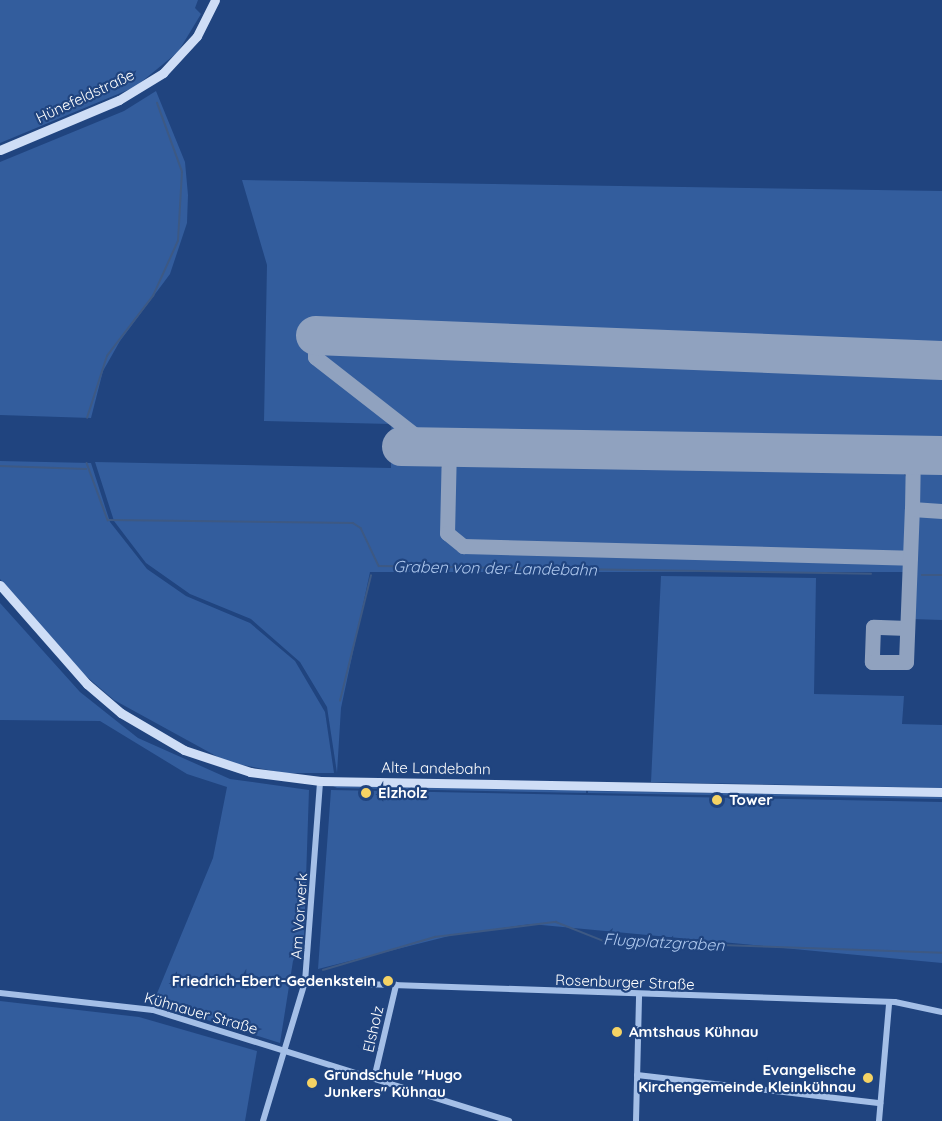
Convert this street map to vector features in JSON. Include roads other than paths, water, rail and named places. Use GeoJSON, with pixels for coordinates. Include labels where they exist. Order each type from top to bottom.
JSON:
{"type":"FeatureCollection","features":[{"type":"Feature","properties":{"kind":"main road","name":"Hünefeldstraße"},"geometry":{"type":"LineString","coordinates":[[0,150],[119,100],[163,73],[197,36],[215,0]]}},
{"type":"Feature","properties":{"kind":"main road","name":"Alte Landebahn"},"geometry":{"type":"LineString","coordinates":[[0,585],[87,684],[152,733],[229,766],[320,781],[942,792]]}},
{"type":"Feature","properties":{"kind":"street","name":"Am Vorwerk"},"geometry":{"type":"LineString","coordinates":[[263,1121],[287,1052],[305,982],[320,781]]}},
{"type":"Feature","properties":{"kind":"street","name":"Rosenburger Straße"},"geometry":{"type":"LineString","coordinates":[[305,982],[889,1004],[942,1012]]}},
{"type":"Feature","properties":{"kind":"street","name":"Elsholz"},"geometry":{"type":"LineString","coordinates":[[374,1078],[396,985]]}},
{"type":"Feature","properties":{"kind":"street","name":"Kühnauer Straße"},"geometry":{"type":"LineString","coordinates":[[0,993],[141,1008],[509,1121]]}},
{"type":"Feature","properties":{"kind":"street"},"geometry":{"type":"LineString","coordinates":[[636,1121],[639,995]]}},
{"type":"Feature","properties":{"kind":"street"},"geometry":{"type":"LineString","coordinates":[[879,1121],[889,1004]]}},
{"type":"Feature","properties":{"kind":"street"},"geometry":{"type":"LineString","coordinates":[[637,1076],[880,1103]]}},
{"type":"Feature","properties":{"kind":"waterway"},"geometry":{"type":"LineString","coordinates":[[87,418],[107,356],[153,296],[178,241],[182,172],[157,103]]}},
{"type":"Feature","properties":{"kind":"waterway"},"geometry":{"type":"LineString","coordinates":[[87,463],[108,520],[353,523],[361,528],[379,566],[871,574]]}},
{"type":"Feature","properties":{"kind":"waterway","name":"Graben von der Landebahn"},"geometry":{"type":"LineString","coordinates":[[0,466],[86,469]]}},
{"type":"Feature","properties":{"kind":"waterway","name":"Graben von der Landebahn"},"geometry":{"type":"LineString","coordinates":[[922,575],[942,575]]}},
{"type":"Feature","properties":{"kind":"waterway"},"geometry":{"type":"LineString","coordinates":[[340,701],[371,576]]}},
{"type":"Feature","properties":{"kind":"waterway","name":"Flugplatzgraben"},"geometry":{"type":"LineString","coordinates":[[323,970],[435,937],[556,922],[604,941],[942,953]]}},
{"type":"Feature","properties":{"kind":"place","name":"Elzholz"},"geometry":{"type":"Point","coordinates":[366,793]}},
{"type":"Feature","properties":{"kind":"place","name":"Tower"},"geometry":{"type":"Point","coordinates":[717,800]}},
{"type":"Feature","properties":{"kind":"place","name":"Friedrich-Ebert-Gedenkstein"},"geometry":{"type":"Point","coordinates":[388,981]}},
{"type":"Feature","properties":{"kind":"place","name":"Amtshaus Kühnau"},"geometry":{"type":"Point","coordinates":[617,1032]}},
{"type":"Feature","properties":{"kind":"place","name":"Evangelische Kirchengemeinde Kleinkühnau"},"geometry":{"type":"Point","coordinates":[868,1078]}},
{"type":"Feature","properties":{"kind":"place","name":"Grundschule \"Hugo Junkers\" Kühnau"},"geometry":{"type":"Point","coordinates":[312,1083]}}]}
